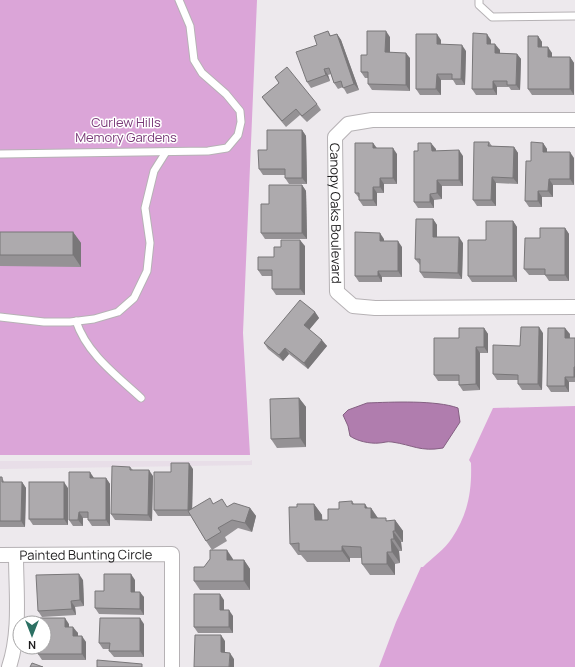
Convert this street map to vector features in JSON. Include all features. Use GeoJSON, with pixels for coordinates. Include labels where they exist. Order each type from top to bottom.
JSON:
{"type":"FeatureCollection","features":[{"type":"Feature","properties":{"kind":"street","name":"Canopy Oaks Boulevard"},"geometry":{"type":"LineString","coordinates":[[575,120],[372,120],[348,124],[335,137],[335,152],[337,292],[353,306],[375,308],[575,307]]}},
{"type":"Feature","properties":{"kind":"street","name":"Painted Bunting Circle"},"geometry":{"type":"LineString","coordinates":[[0,555],[172,554],[172,667]]}},
{"type":"Feature","properties":{"kind":"street"},"geometry":{"type":"LineString","coordinates":[[9,667],[14,651],[16,631],[16,555]]}},
{"type":"Feature","properties":{"kind":"lane"},"geometry":{"type":"LineString","coordinates":[[0,154],[208,151],[227,148],[238,135],[241,122],[240,111],[226,94],[202,73],[194,60],[190,26],[179,0]]}},
{"type":"Feature","properties":{"kind":"lane"},"geometry":{"type":"LineString","coordinates":[[479,0],[479,5],[492,17],[575,16]]}},
{"type":"Feature","properties":{"kind":"lane"},"geometry":{"type":"LineString","coordinates":[[0,317],[44,322],[94,319],[118,312],[134,298],[147,271],[150,243],[145,208],[154,171],[166,152]]}},
{"type":"Feature","properties":{"kind":"lane"},"geometry":{"type":"LineString","coordinates":[[76,321],[80,332],[97,359],[141,398]]}},
{"type":"Feature","properties":{"kind":"shaded area"},"geometry":{"type":"Polygon","coordinates":[[[414,402],[449,405],[458,408],[460,422],[443,448],[428,449],[390,442],[364,442],[350,436],[348,426],[343,415],[348,410],[367,403],[414,402]]]}},
{"type":"Feature","properties":{"kind":"shaded area"},"geometry":{"type":"Polygon","coordinates":[[[252,460],[252,465],[0,469],[0,461],[252,460]]]}},
{"type":"Feature","properties":{"kind":"green space","name":"Curlew Hills Memory Gardens"},"geometry":{"type":"Polygon","coordinates":[[[0,0],[257,0],[243,333],[250,455],[0,455],[0,0]]]}},
{"type":"Feature","properties":{"kind":"green space"},"geometry":{"type":"Polygon","coordinates":[[[575,406],[575,667],[379,667],[396,622],[421,567],[423,567],[446,546],[462,520],[470,493],[471,463],[469,460],[493,408],[575,406]]]}},
{"type":"Feature","properties":{"kind":"building"},"geometry":{"type":"Polygon","coordinates":[[[328,31],[330,36],[337,34],[354,84],[343,88],[341,81],[334,83],[329,68],[324,69],[326,75],[307,82],[296,52],[317,45],[314,36],[328,31]]]}},
{"type":"Feature","properties":{"kind":"building"},"geometry":{"type":"Polygon","coordinates":[[[367,31],[386,31],[385,52],[406,53],[406,85],[368,84],[368,72],[361,72],[361,55],[367,55],[367,31]]]}},
{"type":"Feature","properties":{"kind":"building"},"geometry":{"type":"Polygon","coordinates":[[[473,33],[487,34],[487,44],[495,44],[495,53],[517,54],[516,85],[507,85],[507,81],[493,81],[493,89],[472,89],[473,33]]]}},
{"type":"Feature","properties":{"kind":"building"},"geometry":{"type":"Polygon","coordinates":[[[416,34],[437,34],[437,44],[462,45],[461,79],[452,79],[452,74],[437,74],[436,89],[416,89],[416,34]]]}},
{"type":"Feature","properties":{"kind":"building"},"geometry":{"type":"Polygon","coordinates":[[[528,36],[538,36],[538,47],[548,47],[548,57],[570,57],[570,89],[528,89],[528,36]]]}},
{"type":"Feature","properties":{"kind":"building"},"geometry":{"type":"Polygon","coordinates":[[[287,67],[317,104],[302,116],[296,109],[282,121],[262,97],[279,83],[275,77],[287,67]]]}},
{"type":"Feature","properties":{"kind":"building"},"geometry":{"type":"Polygon","coordinates":[[[267,130],[302,130],[302,178],[285,178],[285,169],[259,169],[258,150],[267,150],[267,130]]]}},
{"type":"Feature","properties":{"kind":"building"},"geometry":{"type":"Polygon","coordinates":[[[474,142],[489,142],[488,146],[514,147],[513,178],[492,177],[491,200],[473,200],[474,142]]]}},
{"type":"Feature","properties":{"kind":"building"},"geometry":{"type":"Polygon","coordinates":[[[531,142],[543,143],[543,152],[570,152],[570,179],[549,179],[548,191],[538,191],[538,201],[525,201],[526,161],[531,161],[531,142]]]}},
{"type":"Feature","properties":{"kind":"building"},"geometry":{"type":"Polygon","coordinates":[[[355,143],[373,143],[373,148],[393,148],[393,178],[380,178],[380,187],[373,187],[373,200],[359,200],[359,193],[355,193],[355,143]]]}},
{"type":"Feature","properties":{"kind":"building"},"geometry":{"type":"Polygon","coordinates":[[[418,143],[431,143],[432,151],[459,150],[459,180],[437,180],[437,193],[430,194],[430,202],[414,202],[414,151],[418,151],[418,143]]]}},
{"type":"Feature","properties":{"kind":"building"},"geometry":{"type":"Polygon","coordinates":[[[269,185],[302,185],[302,233],[261,233],[261,204],[269,204],[269,185]]]}},
{"type":"Feature","properties":{"kind":"building"},"geometry":{"type":"Polygon","coordinates":[[[416,219],[433,219],[433,237],[459,237],[458,273],[420,272],[420,259],[415,259],[416,219]]]}},
{"type":"Feature","properties":{"kind":"building"},"geometry":{"type":"Polygon","coordinates":[[[486,221],[513,221],[513,276],[468,276],[468,240],[486,240],[486,221]]]}},
{"type":"Feature","properties":{"kind":"building"},"geometry":{"type":"Polygon","coordinates":[[[540,228],[565,228],[565,275],[545,275],[545,269],[524,269],[525,238],[540,238],[540,228]]]}},
{"type":"Feature","properties":{"kind":"building"},"geometry":{"type":"Polygon","coordinates":[[[0,232],[73,232],[73,255],[0,255],[0,232]]]}},
{"type":"Feature","properties":{"kind":"building"},"geometry":{"type":"Polygon","coordinates":[[[355,232],[380,233],[380,241],[398,241],[398,271],[378,271],[378,276],[355,276],[355,232]]]}},
{"type":"Feature","properties":{"kind":"building"},"geometry":{"type":"Polygon","coordinates":[[[281,240],[300,240],[300,289],[272,289],[272,270],[258,270],[258,257],[274,257],[274,247],[281,247],[281,240]]]}},
{"type":"Feature","properties":{"kind":"building"},"geometry":{"type":"Polygon","coordinates":[[[300,300],[315,312],[304,325],[322,340],[304,363],[285,348],[279,355],[264,343],[300,300]]]}},
{"type":"Feature","properties":{"kind":"building"},"geometry":{"type":"Polygon","coordinates":[[[521,327],[539,327],[538,384],[518,384],[518,375],[493,374],[493,345],[520,346],[521,327]]]}},
{"type":"Feature","properties":{"kind":"building"},"geometry":{"type":"Polygon","coordinates":[[[459,328],[484,328],[484,347],[476,347],[476,384],[459,385],[459,375],[434,375],[434,338],[459,338],[459,328]]]}},
{"type":"Feature","properties":{"kind":"building"},"geometry":{"type":"Polygon","coordinates":[[[548,328],[565,328],[565,338],[575,338],[574,377],[565,377],[565,386],[547,386],[548,328]]]}},
{"type":"Feature","properties":{"kind":"building"},"geometry":{"type":"Polygon","coordinates":[[[299,398],[300,438],[271,439],[270,399],[299,398]]]}},
{"type":"Feature","properties":{"kind":"building"},"geometry":{"type":"Polygon","coordinates":[[[171,463],[189,463],[188,510],[154,510],[154,472],[171,472],[171,463]]]}},
{"type":"Feature","properties":{"kind":"building"},"geometry":{"type":"Polygon","coordinates":[[[112,466],[130,467],[130,470],[149,470],[148,515],[111,514],[112,466]]]}},
{"type":"Feature","properties":{"kind":"building"},"geometry":{"type":"Polygon","coordinates":[[[69,472],[90,472],[90,478],[106,478],[106,520],[88,520],[88,512],[79,512],[78,520],[69,520],[69,472]]]}},
{"type":"Feature","properties":{"kind":"building"},"geometry":{"type":"Polygon","coordinates":[[[0,477],[2,477],[2,482],[22,482],[21,521],[0,521],[0,477]]]}},
{"type":"Feature","properties":{"kind":"building"},"geometry":{"type":"Polygon","coordinates":[[[29,482],[64,482],[64,519],[29,519],[29,482]]]}},
{"type":"Feature","properties":{"kind":"building"},"geometry":{"type":"Polygon","coordinates":[[[210,498],[213,504],[222,499],[227,507],[234,503],[250,508],[245,523],[232,520],[218,528],[221,532],[206,541],[188,511],[210,498]]]}},
{"type":"Feature","properties":{"kind":"building"},"geometry":{"type":"Polygon","coordinates":[[[352,501],[352,504],[365,504],[365,508],[371,508],[371,518],[386,518],[386,521],[395,520],[395,531],[393,531],[394,539],[391,539],[392,552],[387,552],[387,564],[362,564],[361,547],[342,546],[342,551],[299,551],[299,543],[290,544],[289,507],[297,507],[297,504],[314,504],[315,520],[328,520],[328,509],[339,509],[339,502],[352,501]]]}},
{"type":"Feature","properties":{"kind":"building"},"geometry":{"type":"Polygon","coordinates":[[[210,550],[227,550],[227,560],[244,560],[244,581],[194,581],[194,567],[204,567],[210,559],[210,550]]]}},
{"type":"Feature","properties":{"kind":"building"},"geometry":{"type":"Polygon","coordinates":[[[79,574],[80,600],[71,601],[72,609],[38,611],[36,575],[79,574]]]}},
{"type":"Feature","properties":{"kind":"building"},"geometry":{"type":"Polygon","coordinates":[[[104,574],[131,574],[131,592],[140,592],[140,609],[95,608],[95,591],[104,591],[104,574]]]}},
{"type":"Feature","properties":{"kind":"building"},"geometry":{"type":"Polygon","coordinates":[[[194,594],[220,594],[220,610],[229,610],[229,627],[194,627],[194,594]]]}},
{"type":"Feature","properties":{"kind":"building"},"geometry":{"type":"Polygon","coordinates":[[[52,618],[65,618],[65,627],[73,627],[73,636],[82,636],[82,654],[52,654],[52,618]]]}},
{"type":"Feature","properties":{"kind":"building"},"geometry":{"type":"Polygon","coordinates":[[[100,618],[140,618],[140,651],[109,651],[110,643],[99,643],[100,618]]]}},
{"type":"Feature","properties":{"kind":"building"},"geometry":{"type":"Polygon","coordinates":[[[195,635],[221,635],[221,652],[230,653],[229,667],[194,667],[195,635]]]}},
{"type":"Feature","properties":{"kind":"building"},"geometry":{"type":"Polygon","coordinates":[[[97,660],[142,664],[142,667],[97,667],[97,660]]]}},
{"type":"Feature","properties":{"kind":"building"},"geometry":{"type":"Polygon","coordinates":[[[32,663],[43,667],[30,667],[32,663]]]}}]}
